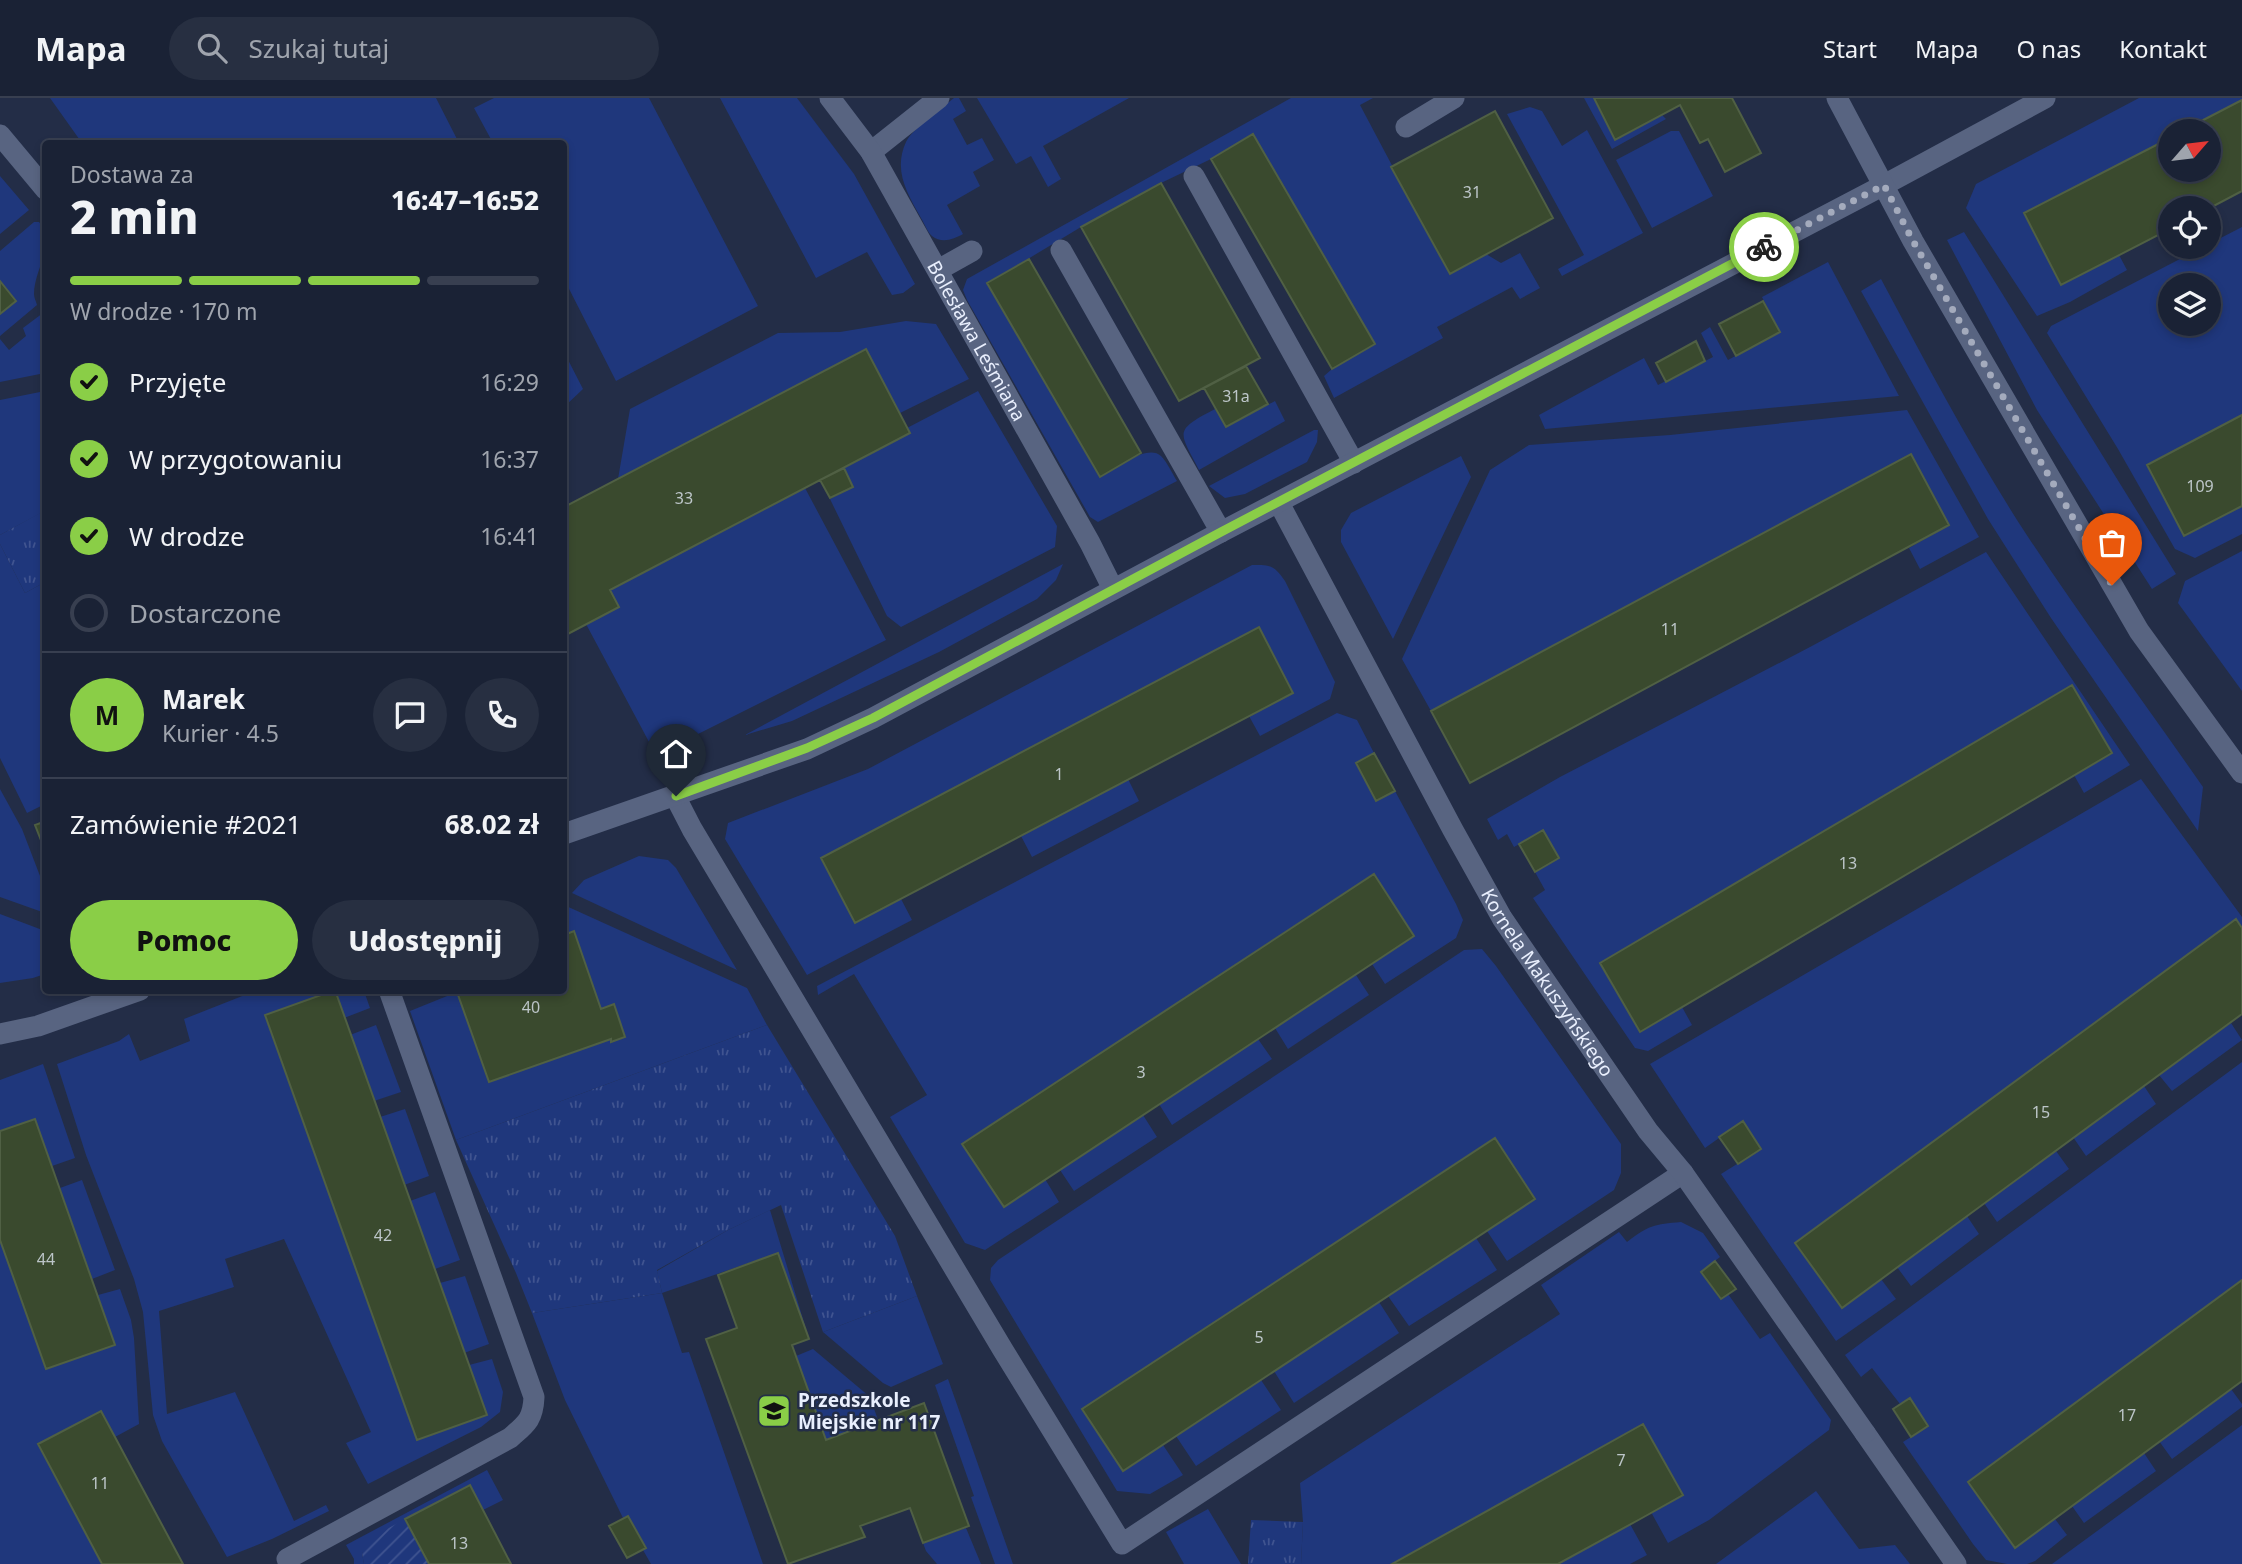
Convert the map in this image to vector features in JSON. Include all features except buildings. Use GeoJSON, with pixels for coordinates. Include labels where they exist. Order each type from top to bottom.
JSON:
{"type":"FeatureCollection","features":[{"type":"Feature","properties":{"kind":"street","name":"Bolesława Leśmiana"},"geometry":{"type":"LineString","coordinates":[[830,98],[871,152],[1114,589]]}},
{"type":"Feature","properties":{"kind":"street"},"geometry":{"type":"LineString","coordinates":[[871,152],[939,98]]}},
{"type":"Feature","properties":{"kind":"street"},"geometry":{"type":"LineString","coordinates":[[1406,127],[1454,98]]}},
{"type":"Feature","properties":{"kind":"street"},"geometry":{"type":"LineString","coordinates":[[1837,98],[1913,241],[2138,631],[2242,773]]}},
{"type":"Feature","properties":{"kind":"street"},"geometry":{"type":"LineString","coordinates":[[567,833],[807,748],[873,718],[2045,98]]}},
{"type":"Feature","properties":{"kind":"street"},"geometry":{"type":"LineString","coordinates":[[0,135],[42,185]]}},
{"type":"Feature","properties":{"kind":"street"},"geometry":{"type":"LineString","coordinates":[[1194,176],[1354,463]]}},
{"type":"Feature","properties":{"kind":"street"},"geometry":{"type":"LineString","coordinates":[[1061,250],[1221,532]]}},
{"type":"Feature","properties":{"kind":"street"},"geometry":{"type":"LineString","coordinates":[[938,270],[972,251]]}},
{"type":"Feature","properties":{"kind":"street","name":"Kornela Makuszyńskiego"},"geometry":{"type":"LineString","coordinates":[[1279,503],[1502,918],[1648,1131],[1683,1173],[1956,1564]]}},
{"type":"Feature","properties":{"kind":"street"},"geometry":{"type":"LineString","coordinates":[[676,796],[692,829],[1122,1544],[1683,1173]]}},
{"type":"Feature","properties":{"kind":"street"},"geometry":{"type":"LineString","coordinates":[[0,1034],[38,1026],[129,994]]}},
{"type":"Feature","properties":{"kind":"street"},"geometry":{"type":"LineString","coordinates":[[287,1559],[510,1438],[529,1421],[533,1407],[534,1397],[390,994]]}},
{"type":"Feature","properties":{"kind":"green space"},"geometry":{"type":"Polygon","coordinates":[[[50,98],[436,98],[457,140],[80,140],[50,98]]]}},
{"type":"Feature","properties":{"kind":"green space"},"geometry":{"type":"Polygon","coordinates":[[[494,98],[649,98],[758,306],[616,381],[567,285],[567,140],[491,140],[474,108],[494,98]]]}},
{"type":"Feature","properties":{"kind":"green space"},"geometry":{"type":"Polygon","coordinates":[[[720,98],[797,98],[854,174],[915,284],[903,293],[892,295],[867,252],[816,278],[720,98]]]}},
{"type":"Feature","properties":{"kind":"green space"},"geometry":{"type":"Polygon","coordinates":[[[954,98],[959,98],[966,111],[953,119],[967,145],[982,138],[994,160],[973,172],[980,186],[947,205],[963,234],[944,240],[932,236],[926,228],[903,181],[901,162],[909,137],[954,98]]]}},
{"type":"Feature","properties":{"kind":"green space"},"geometry":{"type":"Polygon","coordinates":[[[977,98],[1129,98],[1043,146],[1061,179],[1048,187],[1031,156],[1016,164],[977,98]]]}},
{"type":"Feature","properties":{"kind":"green space"},"geometry":{"type":"Polygon","coordinates":[[[1291,98],[1373,98],[1360,105],[1449,273],[1486,254],[1501,263],[1520,253],[1540,288],[1520,299],[1512,287],[1437,327],[1443,338],[1334,398],[1324,376],[1375,344],[1253,134],[1081,227],[988,283],[1100,477],[1139,455],[1155,453],[1163,458],[1177,481],[1098,522],[1090,517],[967,300],[963,290],[967,279],[1291,98]]]}},
{"type":"Feature","properties":{"kind":"green space"},"geometry":{"type":"Polygon","coordinates":[[[1584,98],[1594,98],[1615,140],[1662,115],[1666,119],[1612,149],[1584,98]]]}},
{"type":"Feature","properties":{"kind":"green space"},"geometry":{"type":"Polygon","coordinates":[[[2139,98],[2242,98],[2205,119],[2158,119],[2158,144],[2024,213],[2061,285],[2119,255],[2127,270],[2070,302],[2037,316],[1966,208],[1976,184],[2139,98]]]}},
{"type":"Feature","properties":{"kind":"green space"},"geometry":{"type":"Polygon","coordinates":[[[1530,107],[1542,111],[1562,146],[1587,130],[1643,233],[1562,276],[1558,269],[1584,255],[1507,114],[1530,107]]]}},
{"type":"Feature","properties":{"kind":"green space"},"geometry":{"type":"Polygon","coordinates":[[[1671,131],[1679,131],[1713,196],[1652,228],[1616,160],[1671,131]]]}},
{"type":"Feature","properties":{"kind":"green space"},"geometry":{"type":"Polygon","coordinates":[[[0,176],[29,210],[0,234],[0,176]]]}},
{"type":"Feature","properties":{"kind":"green space"},"geometry":{"type":"Polygon","coordinates":[[[34,222],[39,222],[42,227],[42,260],[35,285],[37,305],[0,336],[0,314],[16,301],[0,281],[0,251],[34,222]]]}},
{"type":"Feature","properties":{"kind":"green space"},"geometry":{"type":"Polygon","coordinates":[[[2242,227],[2242,415],[2147,465],[2184,536],[2242,506],[2242,534],[2195,558],[2175,549],[2047,333],[2051,326],[2180,259],[2221,259],[2221,238],[2242,227]]]}},
{"type":"Feature","properties":{"kind":"green space"},"geometry":{"type":"Polygon","coordinates":[[[1964,232],[2176,574],[2152,589],[2037,410],[1947,240],[1964,232]]]}},
{"type":"Feature","properties":{"kind":"green space"},"geometry":{"type":"Polygon","coordinates":[[[1828,262],[1899,396],[1545,429],[1539,415],[1644,358],[1658,385],[1713,357],[1701,333],[1710,327],[1728,360],[1780,332],[1762,297],[1828,262]]]}},
{"type":"Feature","properties":{"kind":"green space"},"geometry":{"type":"Polygon","coordinates":[[[1881,279],[1964,431],[2017,520],[2203,787],[2198,831],[2051,618],[1988,519],[1861,291],[1881,279]]]}},
{"type":"Feature","properties":{"kind":"green space"},"geometry":{"type":"Polygon","coordinates":[[[42,314],[42,374],[0,382],[0,339],[9,350],[26,336],[23,328],[42,314]]]}},
{"type":"Feature","properties":{"kind":"green space"},"geometry":{"type":"Polygon","coordinates":[[[906,321],[936,324],[969,379],[900,413],[866,349],[618,479],[630,409],[778,333],[840,332],[906,321]]]}},
{"type":"Feature","properties":{"kind":"green space"},"geometry":{"type":"Polygon","coordinates":[[[567,358],[583,389],[567,404],[567,358]]]}},
{"type":"Feature","properties":{"kind":"green space"},"geometry":{"type":"Polygon","coordinates":[[[978,391],[1057,526],[1055,547],[901,627],[887,616],[830,499],[853,487],[844,468],[910,433],[907,428],[978,391]]]}},
{"type":"Feature","properties":{"kind":"green space"},"geometry":{"type":"Polygon","coordinates":[[[42,392],[42,514],[0,535],[0,400],[42,392]]]}},
{"type":"Feature","properties":{"kind":"green space"},"geometry":{"type":"Polygon","coordinates":[[[1275,401],[1285,421],[1199,470],[1184,439],[1186,428],[1192,422],[1215,409],[1226,427],[1275,401]]]}},
{"type":"Feature","properties":{"kind":"green space"},"geometry":{"type":"Polygon","coordinates":[[[1907,410],[1979,537],[1920,569],[1909,548],[1949,525],[1911,454],[1431,711],[1402,659],[1490,470],[1529,445],[1670,435],[1907,410]]]}},
{"type":"Feature","properties":{"kind":"green space"},"geometry":{"type":"Polygon","coordinates":[[[1318,430],[1317,442],[1307,462],[1245,494],[1225,498],[1209,486],[1318,430]]]}},
{"type":"Feature","properties":{"kind":"green space"},"geometry":{"type":"Polygon","coordinates":[[[1461,456],[1471,477],[1393,639],[1341,542],[1341,530],[1351,513],[1461,456]]]}},
{"type":"Feature","properties":{"kind":"green space"},"geometry":{"type":"Polygon","coordinates":[[[805,488],[886,640],[656,755],[586,624],[619,607],[610,590],[805,488]]]}},
{"type":"Feature","properties":{"kind":"green space"},"geometry":{"type":"Polygon","coordinates":[[[42,512],[42,584],[25,593],[0,544],[0,535],[42,512]]]}},
{"type":"Feature","properties":{"kind":"green space"},"geometry":{"type":"Polygon","coordinates":[[[0,544],[25,593],[42,584],[42,806],[27,813],[0,758],[0,544]]]}},
{"type":"Feature","properties":{"kind":"green space"},"geometry":{"type":"Polygon","coordinates":[[[2242,551],[2242,691],[2178,603],[2185,581],[2242,551]]]}},
{"type":"Feature","properties":{"kind":"green space"},"geometry":{"type":"Polygon","coordinates":[[[1986,552],[2130,765],[2084,793],[2074,775],[2112,753],[2072,685],[1600,963],[1640,1031],[1682,1007],[1692,1025],[1648,1051],[1635,1048],[1533,898],[1545,890],[1535,872],[1559,858],[1543,831],[1514,847],[1507,834],[1498,840],[1487,819],[1560,777],[1986,552]]]}},
{"type":"Feature","properties":{"kind":"green space"},"geometry":{"type":"Polygon","coordinates":[[[1063,564],[1056,580],[1037,599],[939,652],[792,721],[745,735],[1063,564]]]}},
{"type":"Feature","properties":{"kind":"green space"},"geometry":{"type":"Polygon","coordinates":[[[1252,565],[1272,567],[1285,581],[1335,682],[1330,699],[1260,736],[1249,716],[1292,693],[1258,628],[821,858],[855,922],[901,899],[912,920],[807,975],[725,839],[728,823],[868,769],[1252,565]]]}},
{"type":"Feature","properties":{"kind":"green space"},"geometry":{"type":"Polygon","coordinates":[[[1337,713],[1357,720],[1374,753],[1356,763],[1376,801],[1395,791],[1456,904],[1463,920],[1456,938],[1385,984],[1372,964],[1414,936],[1373,874],[963,1144],[1004,1206],[1045,1179],[1059,1202],[985,1250],[965,1243],[890,1117],[927,1095],[854,974],[818,995],[817,986],[1337,713]]]}},
{"type":"Feature","properties":{"kind":"green space"},"geometry":{"type":"Polygon","coordinates":[[[1128,779],[1139,801],[1032,857],[1021,836],[1128,779]]]}},
{"type":"Feature","properties":{"kind":"green space"},"geometry":{"type":"Polygon","coordinates":[[[2141,779],[2242,917],[2242,928],[2236,920],[1795,1243],[1842,1307],[1881,1279],[1896,1299],[1836,1341],[1721,1174],[1761,1149],[1743,1121],[1705,1148],[1650,1064],[2141,779]]]}},
{"type":"Feature","properties":{"kind":"green space"},"geometry":{"type":"Polygon","coordinates":[[[0,789],[22,829],[42,881],[42,912],[0,897],[0,789]]]}},
{"type":"Feature","properties":{"kind":"green space"},"geometry":{"type":"Polygon","coordinates":[[[639,856],[668,860],[676,868],[737,970],[572,893],[584,880],[639,856]]]}},
{"type":"Feature","properties":{"kind":"green space"},"geometry":{"type":"Polygon","coordinates":[[[567,906],[747,988],[767,1025],[456,1140],[410,1011],[458,994],[489,1082],[611,1039],[612,1042],[624,1037],[614,1005],[601,1009],[574,932],[567,934],[567,906]]]}},
{"type":"Feature","properties":{"kind":"green space"},"geometry":{"type":"Polygon","coordinates":[[[0,914],[42,930],[42,975],[0,983],[0,914]]]}},
{"type":"Feature","properties":{"kind":"green space"},"geometry":{"type":"Polygon","coordinates":[[[1482,949],[1621,1144],[1621,1173],[1614,1190],[1507,1261],[1487,1231],[1535,1199],[1494,1138],[1083,1409],[1163,1445],[1183,1475],[1150,1494],[1117,1491],[990,1280],[991,1268],[998,1260],[1464,950],[1482,949]]]}},
{"type":"Feature","properties":{"kind":"green space"},"geometry":{"type":"Polygon","coordinates":[[[1356,975],[1369,995],[1288,1049],[1275,1028],[1356,975]]]}},
{"type":"Feature","properties":{"kind":"green space"},"geometry":{"type":"Polygon","coordinates":[[[247,994],[325,994],[265,1016],[417,1440],[486,1415],[469,1365],[492,1359],[503,1392],[500,1412],[481,1427],[368,1484],[346,1443],[371,1432],[284,1239],[225,1259],[234,1287],[159,1311],[167,1414],[235,1392],[294,1521],[326,1505],[329,1511],[227,1557],[162,1441],[153,1415],[143,1312],[134,1279],[86,1155],[57,1064],[119,1041],[129,1034],[140,1061],[190,1041],[184,1019],[247,994]]]}},
{"type":"Feature","properties":{"kind":"green space"},"geometry":{"type":"Polygon","coordinates":[[[336,994],[365,994],[370,1008],[344,1018],[336,994]]]}},
{"type":"Feature","properties":{"kind":"green space"},"geometry":{"type":"Polygon","coordinates":[[[2231,1023],[2242,1040],[2172,1091],[2159,1075],[2231,1023]]]}},
{"type":"Feature","properties":{"kind":"green space"},"geometry":{"type":"Polygon","coordinates":[[[376,1025],[401,1092],[374,1101],[350,1035],[376,1025]]]}},
{"type":"Feature","properties":{"kind":"green space"},"geometry":{"type":"Polygon","coordinates":[[[767,1025],[895,1236],[917,1296],[823,1332],[781,1205],[728,1230],[657,1270],[662,1293],[532,1313],[456,1140],[767,1025]]]}},
{"type":"Feature","properties":{"kind":"green space"},"geometry":{"type":"Polygon","coordinates":[[[1258,1039],[1272,1059],[1172,1125],[1159,1104],[1258,1039]]]}},
{"type":"Feature","properties":{"kind":"green space"},"geometry":{"type":"Polygon","coordinates":[[[2242,1062],[2242,1280],[1968,1482],[2015,1547],[2055,1519],[2067,1535],[2035,1561],[2027,1564],[1986,1560],[1903,1442],[1928,1426],[1910,1398],[1900,1404],[1872,1368],[1861,1377],[1845,1355],[2242,1062]]]}},
{"type":"Feature","properties":{"kind":"green space"},"geometry":{"type":"Polygon","coordinates":[[[43,1064],[75,1158],[52,1166],[35,1119],[0,1131],[0,1080],[43,1064]]]}},
{"type":"Feature","properties":{"kind":"green space"},"geometry":{"type":"Polygon","coordinates":[[[2144,1086],[2156,1104],[2086,1156],[2073,1137],[2144,1086]]]}},
{"type":"Feature","properties":{"kind":"green space"},"geometry":{"type":"Polygon","coordinates":[[[405,1109],[429,1176],[404,1185],[380,1117],[405,1109]]]}},
{"type":"Feature","properties":{"kind":"green space"},"geometry":{"type":"Polygon","coordinates":[[[1143,1115],[1157,1137],[1074,1191],[1060,1170],[1143,1115]]]}},
{"type":"Feature","properties":{"kind":"green space"},"geometry":{"type":"Polygon","coordinates":[[[2056,1151],[2069,1169],[1997,1222],[1984,1203],[2056,1151]]]}},
{"type":"Feature","properties":{"kind":"green space"},"geometry":{"type":"Polygon","coordinates":[[[82,1180],[115,1270],[92,1279],[60,1188],[82,1180]]]}},
{"type":"Feature","properties":{"kind":"green space"},"geometry":{"type":"Polygon","coordinates":[[[435,1192],[460,1260],[435,1269],[410,1201],[435,1192]]]}},
{"type":"Feature","properties":{"kind":"green space"},"geometry":{"type":"Polygon","coordinates":[[[770,1210],[809,1339],[778,1253],[662,1293],[657,1271],[728,1230],[770,1210]]]}},
{"type":"Feature","properties":{"kind":"green space"},"geometry":{"type":"Polygon","coordinates":[[[1967,1216],[1979,1234],[1911,1286],[1897,1267],[1967,1216]]]}},
{"type":"Feature","properties":{"kind":"green space"},"geometry":{"type":"Polygon","coordinates":[[[1681,1222],[1703,1233],[1720,1257],[1701,1272],[1720,1299],[1728,1294],[1760,1339],[1770,1333],[1831,1420],[1829,1430],[1709,1520],[1668,1543],[1651,1512],[1643,1425],[1392,1564],[1301,1564],[1303,1522],[1300,1483],[1560,1314],[1541,1285],[1619,1232],[1627,1242],[1652,1227],[1681,1222]]]}},
{"type":"Feature","properties":{"kind":"green space"},"geometry":{"type":"Polygon","coordinates":[[[1476,1238],[1497,1270],[1409,1326],[1388,1296],[1476,1238]]]}},
{"type":"Feature","properties":{"kind":"green space"},"geometry":{"type":"Polygon","coordinates":[[[0,1240],[46,1369],[114,1345],[98,1295],[120,1289],[131,1320],[139,1424],[115,1437],[101,1411],[38,1444],[102,1564],[0,1564],[0,1240]]]}},
{"type":"Feature","properties":{"kind":"green space"},"geometry":{"type":"Polygon","coordinates":[[[465,1276],[489,1344],[464,1353],[440,1283],[465,1276]]]}},
{"type":"Feature","properties":{"kind":"green space"},"geometry":{"type":"Polygon","coordinates":[[[662,1293],[682,1353],[689,1352],[763,1564],[651,1564],[643,1550],[646,1547],[628,1516],[623,1518],[565,1400],[532,1313],[662,1293]]]}},
{"type":"Feature","properties":{"kind":"green space"},"geometry":{"type":"Polygon","coordinates":[[[917,1296],[943,1364],[891,1387],[823,1332],[917,1296]]]}},
{"type":"Feature","properties":{"kind":"green space"},"geometry":{"type":"Polygon","coordinates":[[[1379,1302],[1399,1333],[1294,1403],[1274,1371],[1379,1302]]]}},
{"type":"Feature","properties":{"kind":"green space"},"geometry":{"type":"Polygon","coordinates":[[[813,1349],[870,1397],[878,1420],[826,1440],[796,1356],[813,1349]]]}},
{"type":"Feature","properties":{"kind":"green space"},"geometry":{"type":"Polygon","coordinates":[[[948,1379],[1013,1564],[995,1564],[971,1497],[974,1496],[935,1385],[948,1379]]]}},
{"type":"Feature","properties":{"kind":"green space"},"geometry":{"type":"Polygon","coordinates":[[[1261,1380],[1281,1410],[1196,1466],[1176,1436],[1261,1380]]]}},
{"type":"Feature","properties":{"kind":"green space"},"geometry":{"type":"Polygon","coordinates":[[[2231,1389],[2242,1407],[2172,1459],[2159,1441],[2231,1389]]]}},
{"type":"Feature","properties":{"kind":"green space"},"geometry":{"type":"Polygon","coordinates":[[[2242,1425],[2242,1564],[2052,1564],[2242,1425]]]}},
{"type":"Feature","properties":{"kind":"green space"},"geometry":{"type":"Polygon","coordinates":[[[2144,1453],[2156,1471],[2084,1523],[2072,1506],[2144,1453]]]}},
{"type":"Feature","properties":{"kind":"green space"},"geometry":{"type":"Polygon","coordinates":[[[487,1470],[503,1500],[483,1510],[470,1486],[362,1553],[364,1564],[354,1564],[346,1545],[487,1470]]]}},
{"type":"Feature","properties":{"kind":"green space"},"geometry":{"type":"Polygon","coordinates":[[[1816,1491],[1859,1549],[1895,1545],[1910,1564],[1716,1564],[1816,1491]]]}},
{"type":"Feature","properties":{"kind":"green space"},"geometry":{"type":"Polygon","coordinates":[[[1208,1509],[1241,1564],[1184,1564],[1166,1532],[1208,1509]]]}},
{"type":"Feature","properties":{"kind":"green space"},"geometry":{"type":"Polygon","coordinates":[[[405,1519],[429,1564],[364,1564],[362,1553],[376,1535],[405,1519]]]}},
{"type":"Feature","properties":{"kind":"green space"},"geometry":{"type":"Polygon","coordinates":[[[1251,1520],[1303,1522],[1301,1564],[1248,1564],[1251,1520]]]}},
{"type":"Feature","properties":{"kind":"green space"},"geometry":{"type":"Polygon","coordinates":[[[1630,1524],[1647,1555],[1630,1564],[1558,1564],[1630,1524]]]}},
{"type":"Feature","properties":{"kind":"green space"},"geometry":{"type":"Polygon","coordinates":[[[966,1528],[981,1564],[937,1564],[923,1543],[966,1528]]]}},
{"type":"Feature","properties":{"kind":"way so far"},"geometry":{"type":"LineString","coordinates":[[1764,247],[1884,185],[1913,241],[2112,585]]}},
{"type":"Feature","properties":{"kind":"place","name":"Przedszkole Miejskie nr 117"},"geometry":{"type":"Point","coordinates":[774,1411]}},
{"type":"Feature","properties":{"kind":"route"},"geometry":{"type":"LineString","coordinates":[[676,796],[807,748],[873,718],[1764,247]]}}]}
